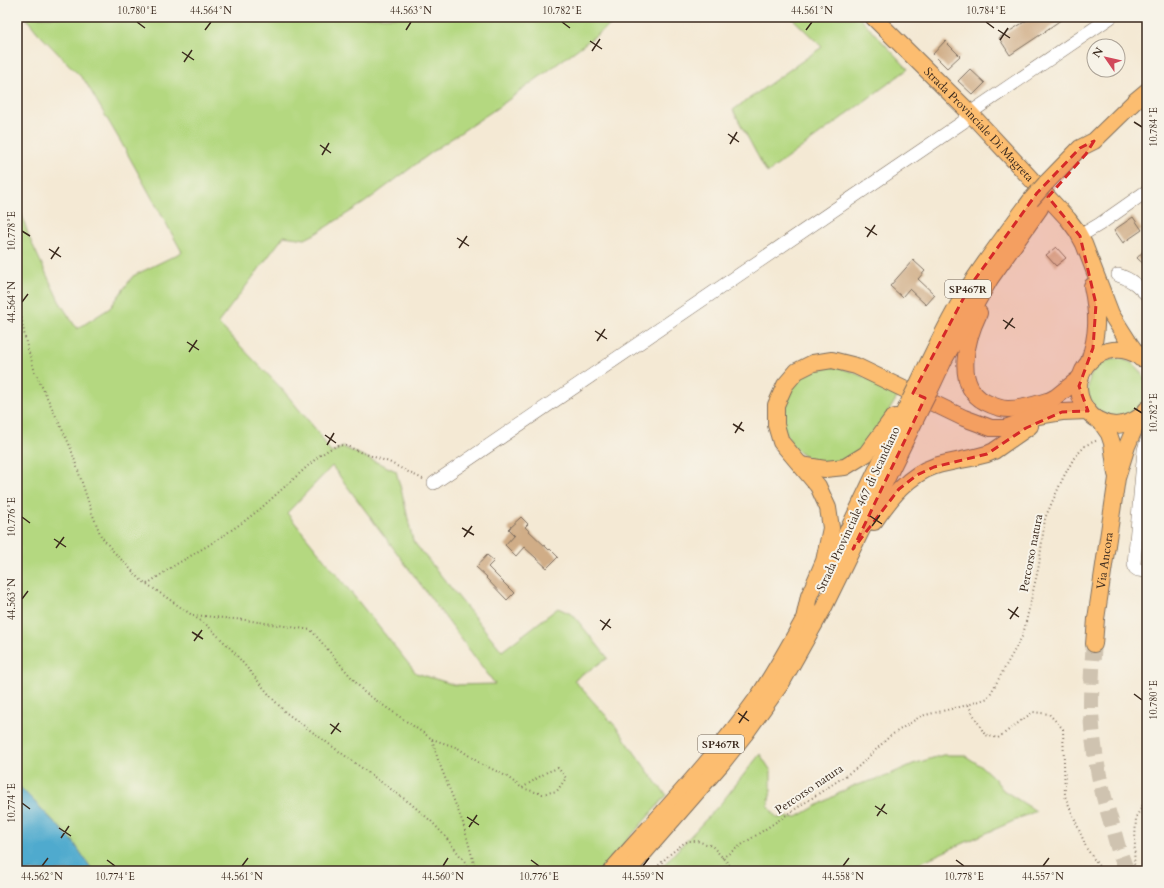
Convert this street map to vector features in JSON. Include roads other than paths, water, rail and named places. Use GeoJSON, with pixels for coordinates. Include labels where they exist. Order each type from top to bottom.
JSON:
{"type":"FeatureCollection","features":[{"type":"Feature","properties":{"kind":"main road","name":"Strada Provinciale Di Magreta"},"geometry":{"type":"LineString","coordinates":[[873,17],[970,113],[1068,219],[1080,236]]}},
{"type":"Feature","properties":{"kind":"main road","name":"Strada Provinciale 467 di Scandiano"},"geometry":{"type":"LineString","coordinates":[[628,871],[722,764],[769,702],[798,655],[853,549],[936,347],[970,286],[1011,227],[1050,187],[1080,148],[1094,141],[1147,91]]}},
{"type":"Feature","properties":{"kind":"main road","name":"Strada Provinciale 467 di Scandiano"},"geometry":{"type":"LineString","coordinates":[[611,871],[712,756],[758,696],[786,651],[816,597],[916,398],[945,358],[1035,204]]}},
{"type":"Feature","properties":{"kind":"main road"},"geometry":{"type":"LineString","coordinates":[[1080,236],[1111,314],[1130,344],[1144,361]]}},
{"type":"Feature","properties":{"kind":"main road"},"geometry":{"type":"LineString","coordinates":[[1080,236],[1096,304],[1097,324],[1093,348],[1089,361],[1081,377],[1079,386],[1080,395],[1083,404],[1109,434],[1112,443],[1117,478]]}},
{"type":"Feature","properties":{"kind":"main road"},"geometry":{"type":"LineString","coordinates":[[990,279],[987,296],[977,317],[966,354],[965,368],[967,380],[981,400],[994,406],[1007,409],[1027,407],[1047,402]]}},
{"type":"Feature","properties":{"kind":"main road"},"geometry":{"type":"LineString","coordinates":[[1089,361],[1099,354],[1111,350],[1123,350],[1144,361]]}},
{"type":"Feature","properties":{"kind":"main road"},"geometry":{"type":"LineString","coordinates":[[804,619],[809,596],[824,561],[830,528],[828,508],[818,486],[781,442],[776,425],[776,405],[784,385],[797,371],[813,363],[832,360],[856,366],[991,428],[1005,428],[1038,416],[1062,412],[1094,416],[1108,424],[1120,425],[1132,422],[1143,414]]}},
{"type":"Feature","properties":{"kind":"main road"},"geometry":{"type":"LineString","coordinates":[[971,420],[993,422],[1010,420],[1027,413],[1056,397],[1081,377]]}},
{"type":"Feature","properties":{"kind":"main road"},"geometry":{"type":"LineString","coordinates":[[801,465],[824,469],[844,467],[866,454],[891,420],[916,398]]}},
{"type":"Feature","properties":{"kind":"main road"},"geometry":{"type":"LineString","coordinates":[[853,549],[899,489],[918,475],[934,467],[974,458],[991,452],[1026,428],[1062,412]]}},
{"type":"Feature","properties":{"kind":"main road"},"geometry":{"type":"LineString","coordinates":[[1117,478],[1127,446],[1143,414]]}},
{"type":"Feature","properties":{"kind":"main road","name":"Via Ancora"},"geometry":{"type":"LineString","coordinates":[[1094,644],[1096,619],[1117,478]]}},
{"type":"Feature","properties":{"kind":"street"},"geometry":{"type":"LineString","coordinates":[[434,483],[957,127],[970,113],[1110,17]]}},
{"type":"Feature","properties":{"kind":"street"},"geometry":{"type":"LineString","coordinates":[[1080,236],[1147,191]]}},
{"type":"Feature","properties":{"kind":"street"},"geometry":{"type":"LineString","coordinates":[[1118,275],[1127,277],[1147,295]]}},
{"type":"Feature","properties":{"kind":"street"},"geometry":{"type":"LineString","coordinates":[[1147,440],[1144,450],[1134,564],[1135,568],[1138,570],[1147,571]]}},
{"type":"Feature","properties":{"kind":"water"},"geometry":{"type":"Polygon","coordinates":[[[17,784],[72,840],[93,871],[17,871],[17,784]]]}},
{"type":"Feature","properties":{"kind":"tunnel"},"geometry":{"type":"LineString","coordinates":[[1094,644],[1091,708],[1095,752],[1100,782],[1118,848],[1127,871]]}}]}
